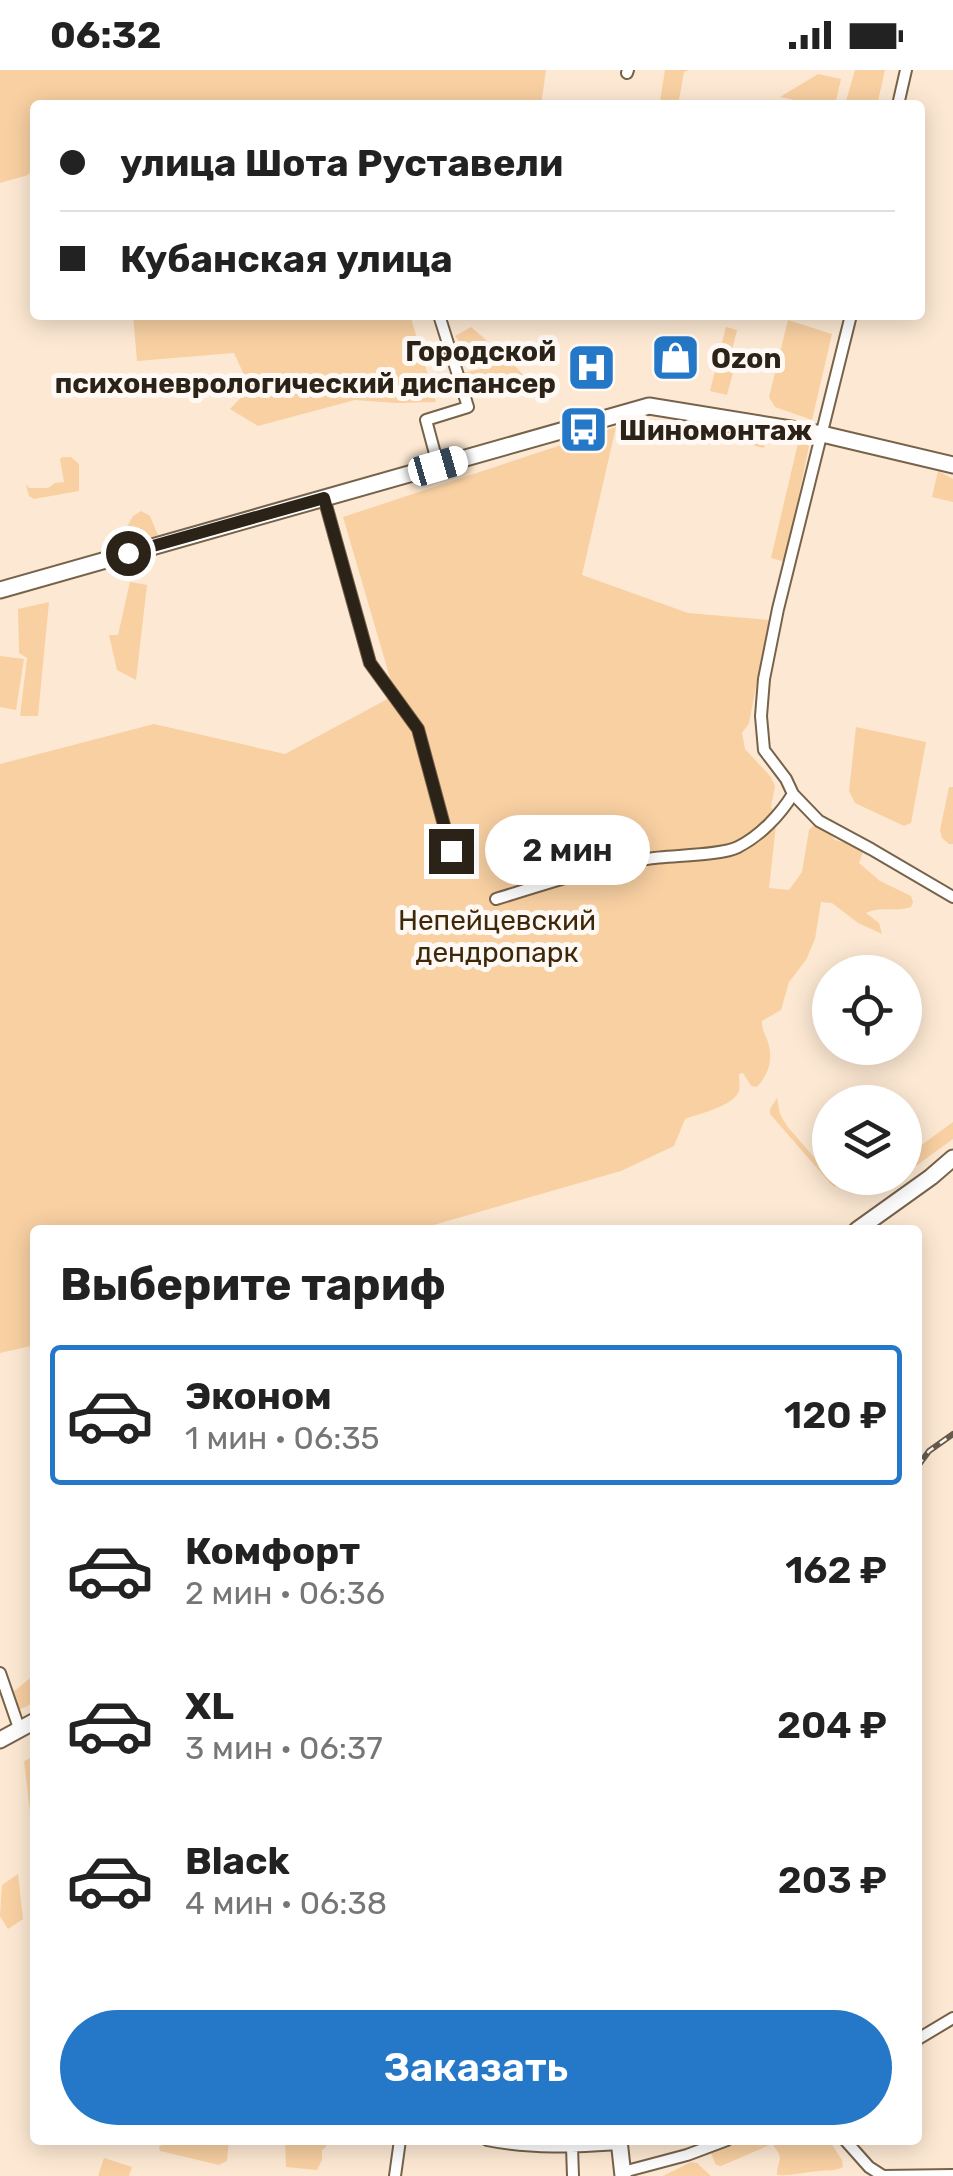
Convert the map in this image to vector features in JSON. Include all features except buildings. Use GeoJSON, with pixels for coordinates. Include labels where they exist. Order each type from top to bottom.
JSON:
{"type":"FeatureCollection","features":[{"type":"Feature","properties":{"kind":"street"},"geometry":{"type":"LineString","coordinates":[[899,100],[906,70]]}},
{"type":"Feature","properties":{"kind":"street"},"geometry":{"type":"LineString","coordinates":[[438,466],[426,420],[468,408],[441,320]]}},
{"type":"Feature","properties":{"kind":"street"},"geometry":{"type":"LineString","coordinates":[[850,320],[764,679],[764,750],[793,794],[819,822],[953,897]]}},
{"type":"Feature","properties":{"kind":"street"},"geometry":{"type":"LineString","coordinates":[[0,590],[648,406],[822,434],[953,465]]}},
{"type":"Feature","properties":{"kind":"street"},"geometry":{"type":"LineString","coordinates":[[324,498],[370,663],[418,729],[451,851]]}},
{"type":"Feature","properties":{"kind":"street"},"geometry":{"type":"LineString","coordinates":[[496,899],[583,872],[645,859],[734,850],[782,812],[793,794]]}},
{"type":"Feature","properties":{"kind":"street"},"geometry":{"type":"LineString","coordinates":[[864,1225],[953,1158]]}},
{"type":"Feature","properties":{"kind":"street"},"geometry":{"type":"LineString","coordinates":[[0,1673],[19,1728]]}},
{"type":"Feature","properties":{"kind":"street"},"geometry":{"type":"LineString","coordinates":[[0,1740],[30,1723]]}},
{"type":"Feature","properties":{"kind":"street"},"geometry":{"type":"LineString","coordinates":[[922,2037],[953,2018]]}},
{"type":"Feature","properties":{"kind":"street"},"geometry":{"type":"LineString","coordinates":[[396,2176],[399,2145]]}},
{"type":"Feature","properties":{"kind":"street"},"geometry":{"type":"LineString","coordinates":[[546,2145],[591,2145]]}},
{"type":"Feature","properties":{"kind":"street"},"geometry":{"type":"LineString","coordinates":[[621,2145],[629,2174],[713,2145]]}},
{"type":"Feature","properties":{"kind":"street"},"geometry":{"type":"LineString","coordinates":[[849,2145],[883,2176],[953,2175]]}},
{"type":"Feature","properties":{"kind":"street"},"geometry":{"type":"LineString","coordinates":[[572,2147],[573,2176]]}},
{"type":"Feature","properties":{"kind":"green space"},"geometry":{"type":"Polygon","coordinates":[[[0,70],[546,70],[542,100],[30,100],[30,172],[0,183],[0,70]]]}},
{"type":"Feature","properties":{"kind":"green space"},"geometry":{"type":"Polygon","coordinates":[[[665,70],[689,70],[684,72],[679,100],[660,100],[665,70]]]}},
{"type":"Feature","properties":{"kind":"green space"},"geometry":{"type":"Polygon","coordinates":[[[855,70],[885,70],[878,100],[846,100],[855,70]]]}},
{"type":"Feature","properties":{"kind":"green space"},"geometry":{"type":"Polygon","coordinates":[[[818,74],[841,79],[836,100],[780,97],[818,74]]]}},
{"type":"Feature","properties":{"kind":"green space"},"geometry":{"type":"Polygon","coordinates":[[[133,320],[411,320],[436,402],[355,400],[258,426],[230,409],[250,388],[234,353],[137,361],[133,320]]]}},
{"type":"Feature","properties":{"kind":"green space"},"geometry":{"type":"Polygon","coordinates":[[[788,320],[832,334],[812,420],[775,407],[769,397],[788,320]]]}},
{"type":"Feature","properties":{"kind":"green space"},"geometry":{"type":"Polygon","coordinates":[[[471,327],[500,352],[478,368],[455,336],[471,327]]]}},
{"type":"Feature","properties":{"kind":"green space"},"geometry":{"type":"Polygon","coordinates":[[[726,327],[737,330],[728,366],[734,369],[727,395],[710,391],[726,327]]]}},
{"type":"Feature","properties":{"kind":"green space"},"geometry":{"type":"Polygon","coordinates":[[[505,355],[525,377],[470,394],[462,373],[490,367],[505,355]]]}},
{"type":"Feature","properties":{"kind":"green space"},"geometry":{"type":"Polygon","coordinates":[[[698,417],[767,432],[764,448],[694,431],[698,417]]]}},
{"type":"Feature","properties":{"kind":"green space","name":"Непейцевский дендропарк"},"geometry":{"type":"Polygon","coordinates":[[[616,427],[582,575],[688,613],[769,620],[749,723],[742,733],[745,749],[775,786],[771,807],[777,816],[769,888],[789,890],[802,872],[809,830],[813,826],[824,827],[835,840],[861,847],[859,863],[880,881],[911,896],[911,907],[866,913],[879,923],[882,934],[858,923],[832,903],[821,902],[815,939],[806,960],[789,982],[781,1010],[762,1021],[770,1058],[764,1078],[757,1087],[751,1086],[743,1073],[739,1074],[736,1096],[685,1119],[674,1146],[621,1171],[433,1225],[30,1225],[30,1346],[0,1353],[0,764],[154,724],[285,754],[395,695],[343,517],[616,427]]]}},
{"type":"Feature","properties":{"kind":"green space"},"geometry":{"type":"Polygon","coordinates":[[[799,439],[809,446],[785,562],[771,558],[799,439]]]}},
{"type":"Feature","properties":{"kind":"green space"},"geometry":{"type":"Polygon","coordinates":[[[71,457],[79,464],[79,491],[34,499],[29,496],[26,485],[48,488],[64,482],[60,459],[71,457]]]}},
{"type":"Feature","properties":{"kind":"green space"},"geometry":{"type":"Polygon","coordinates":[[[938,471],[953,479],[953,502],[932,497],[938,471]]]}},
{"type":"Feature","properties":{"kind":"green space"},"geometry":{"type":"Polygon","coordinates":[[[141,511],[150,516],[158,535],[107,550],[106,546],[118,542],[133,516],[141,511]]]}},
{"type":"Feature","properties":{"kind":"green space"},"geometry":{"type":"Polygon","coordinates":[[[130,582],[147,585],[136,680],[117,670],[109,635],[118,635],[130,582]]]}},
{"type":"Feature","properties":{"kind":"green space"},"geometry":{"type":"Polygon","coordinates":[[[49,602],[38,716],[20,716],[27,658],[19,653],[18,609],[49,602]]]}},
{"type":"Feature","properties":{"kind":"green space"},"geometry":{"type":"Polygon","coordinates":[[[0,656],[24,659],[16,710],[0,707],[0,656]]]}},
{"type":"Feature","properties":{"kind":"green space"},"geometry":{"type":"Polygon","coordinates":[[[856,727],[926,742],[911,823],[904,826],[855,803],[849,791],[856,727]]]}},
{"type":"Feature","properties":{"kind":"green space"},"geometry":{"type":"Polygon","coordinates":[[[949,787],[953,787],[953,844],[942,838],[940,830],[949,787]]]}},
{"type":"Feature","properties":{"kind":"green space"},"geometry":{"type":"Polygon","coordinates":[[[777,1098],[780,1114],[812,1155],[812,1162],[770,1114],[777,1098]]]}},
{"type":"Feature","properties":{"kind":"green space"},"geometry":{"type":"Polygon","coordinates":[[[953,1122],[953,1139],[922,1162],[922,1145],[953,1122]]]}},
{"type":"Feature","properties":{"kind":"green space"},"geometry":{"type":"Polygon","coordinates":[[[30,1678],[30,1704],[17,1711],[12,1693],[30,1678]]]}},
{"type":"Feature","properties":{"kind":"green space"},"geometry":{"type":"Polygon","coordinates":[[[30,1758],[30,1811],[24,1761],[30,1758]]]}},
{"type":"Feature","properties":{"kind":"green space"},"geometry":{"type":"Polygon","coordinates":[[[18,1874],[23,1919],[8,1929],[0,1916],[2,1885],[18,1874]]]}},
{"type":"Feature","properties":{"kind":"green space"},"geometry":{"type":"Polygon","coordinates":[[[229,2145],[227,2161],[219,2165],[160,2151],[159,2147],[229,2145]]]}},
{"type":"Feature","properties":{"kind":"green space"},"geometry":{"type":"Polygon","coordinates":[[[285,2145],[326,2145],[317,2170],[286,2167],[285,2145]]]}},
{"type":"Feature","properties":{"kind":"green space"},"geometry":{"type":"Polygon","coordinates":[[[729,2145],[770,2145],[721,2166],[716,2165],[711,2153],[729,2145]]]}},
{"type":"Feature","properties":{"kind":"green space"},"geometry":{"type":"Polygon","coordinates":[[[773,2145],[832,2145],[843,2167],[777,2175],[780,2157],[773,2145]]]}},
{"type":"Feature","properties":{"kind":"green space"},"geometry":{"type":"Polygon","coordinates":[[[104,2158],[132,2167],[129,2176],[98,2176],[104,2158]]]}},
{"type":"Feature","properties":{"kind":"green space"},"geometry":{"type":"Polygon","coordinates":[[[691,2162],[711,2176],[663,2176],[691,2162]]]}},
{"type":"Feature","properties":{"kind":"railway"},"geometry":{"type":"LineString","coordinates":[[922,1461],[953,1434]]}},
{"type":"Feature","properties":{"kind":"place","name":"Ozon"},"geometry":{"type":"Point","coordinates":[676,358]}},
{"type":"Feature","properties":{"kind":"place","name":"Городской психоневрологический диспансер"},"geometry":{"type":"Point","coordinates":[591,367]}},
{"type":"Feature","properties":{"kind":"place","name":"Шиномонтаж"},"geometry":{"type":"Point","coordinates":[584,430]}},
{"type":"Feature","properties":{"kind":"route"},"geometry":{"type":"LineString","coordinates":[[128,553],[324,498],[370,663],[418,729],[451,851]]}}]}
